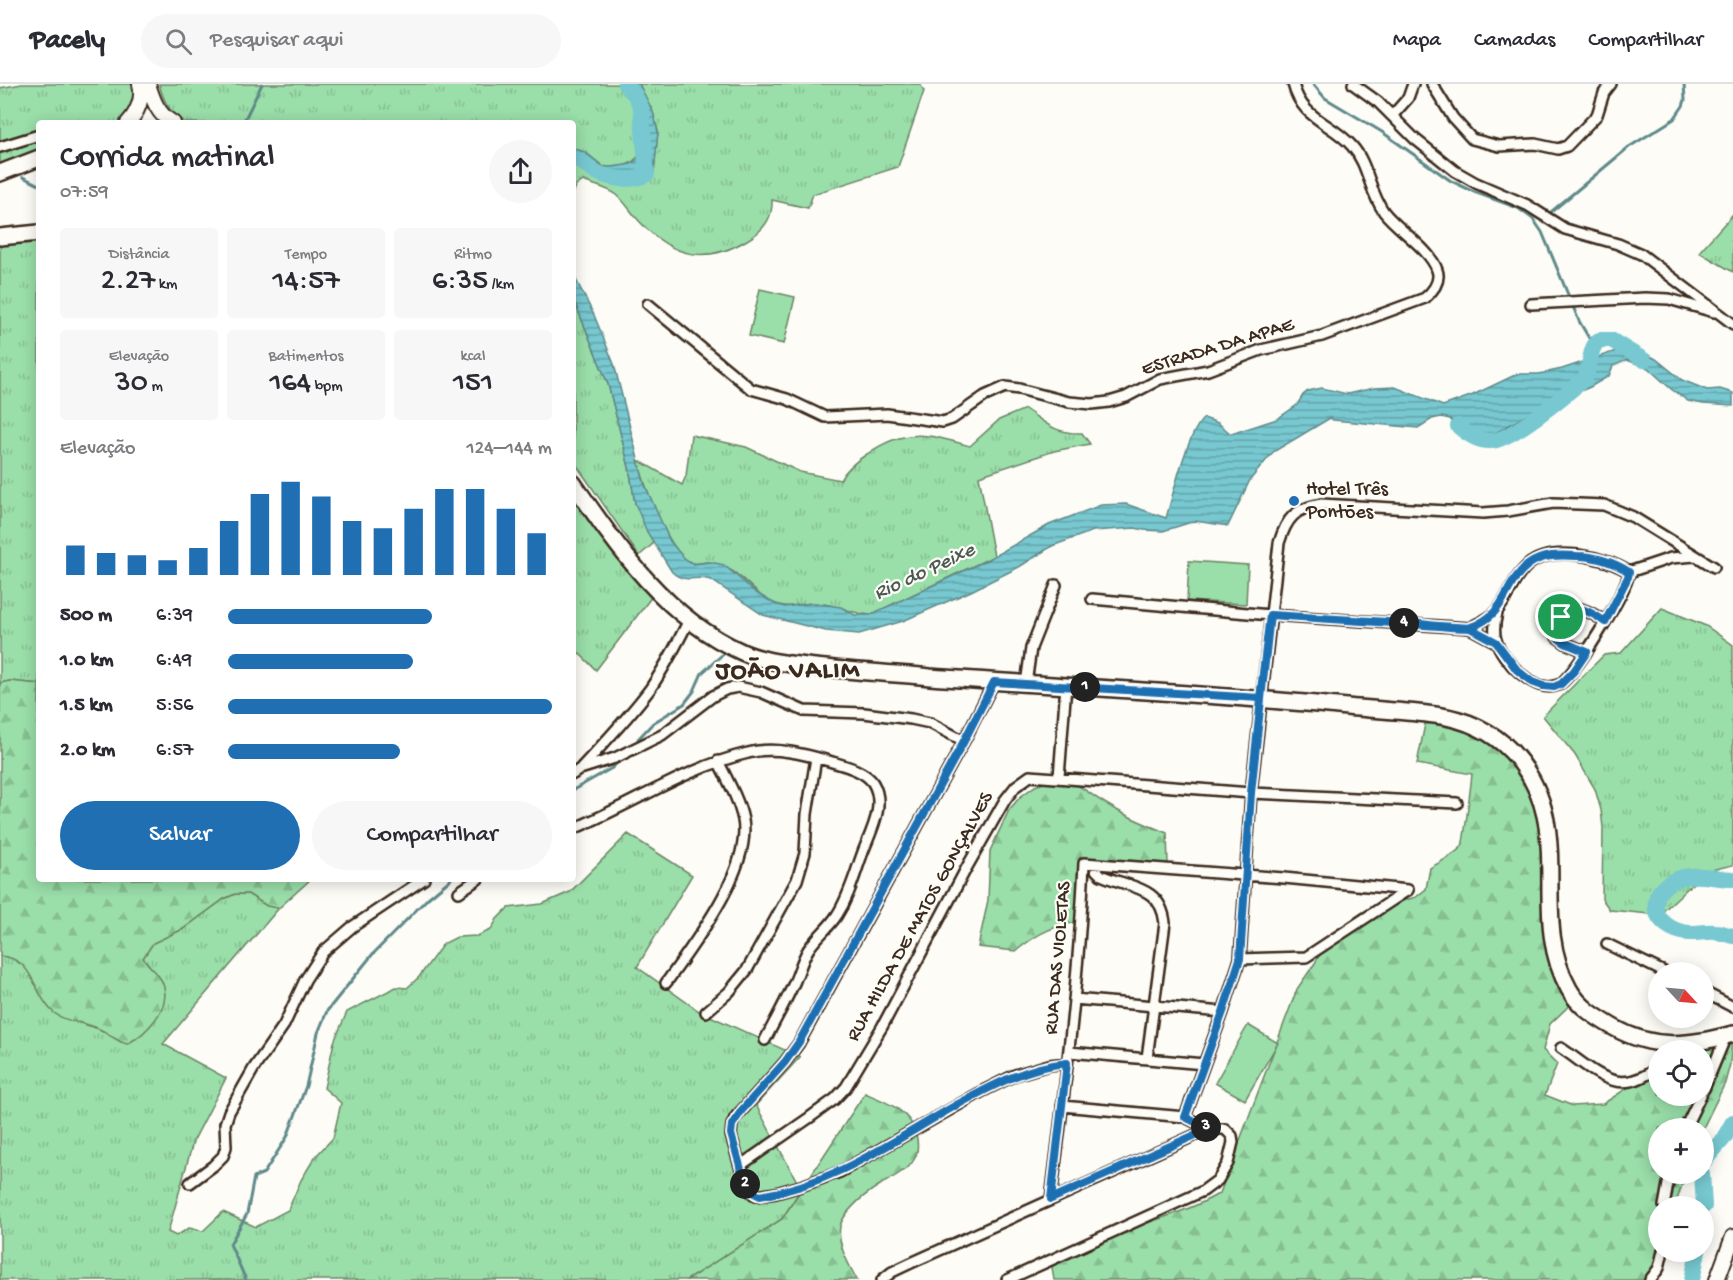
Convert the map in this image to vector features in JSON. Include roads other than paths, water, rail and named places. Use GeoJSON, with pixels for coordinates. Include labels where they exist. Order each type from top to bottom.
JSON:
{"type":"FeatureCollection","features":[{"type":"Feature","properties":{"kind":"main road"},"geometry":{"type":"LineString","coordinates":[[130,120],[138,107],[142,91],[140,84]]}},
{"type":"Feature","properties":{"kind":"main road"},"geometry":{"type":"LineString","coordinates":[[147,84],[156,107],[168,120]]}},
{"type":"Feature","properties":{"kind":"main road"},"geometry":{"type":"LineString","coordinates":[[0,173],[36,159]]}},
{"type":"Feature","properties":{"kind":"main road"},"geometry":{"type":"LineString","coordinates":[[3,236],[36,233]]}},
{"type":"Feature","properties":{"kind":"main road"},"geometry":{"type":"LineString","coordinates":[[576,487],[622,550],[662,596],[689,620],[742,652],[775,662],[853,671],[994,682],[1260,698],[1447,717],[1476,725],[1508,748],[1533,779],[1544,805],[1549,840],[1554,948],[1569,988],[1585,1009],[1618,1030],[1648,1042]]}},
{"type":"Feature","properties":{"kind":"main road"},"geometry":{"type":"LineString","coordinates":[[1708,1040],[1730,1035]]}},
{"type":"Feature","properties":{"kind":"main road"},"geometry":{"type":"LineString","coordinates":[[1717,1280],[1733,1237]]}},
{"type":"Feature","properties":{"kind":"street","name":"ESTRADA DA APAE"},"geometry":{"type":"LineString","coordinates":[[648,304],[751,389],[787,399],[825,417],[887,414],[943,422],[952,419],[985,396],[1005,387],[1019,388],[1070,402],[1092,404],[1109,402],[1126,397],[1160,379],[1208,370],[1270,347],[1322,336],[1425,298],[1438,280],[1434,263],[1384,213],[1373,192],[1365,167],[1352,145],[1310,115],[1298,99],[1293,84]]}},
{"type":"Feature","properties":{"kind":"street"},"geometry":{"type":"LineString","coordinates":[[1353,84],[1378,102],[1431,153],[1469,179],[1527,205],[1565,229],[1618,244],[1641,254],[1733,324]]}},
{"type":"Feature","properties":{"kind":"street"},"geometry":{"type":"LineString","coordinates":[[1392,117],[1408,98],[1413,84]]}},
{"type":"Feature","properties":{"kind":"street"},"geometry":{"type":"LineString","coordinates":[[1432,84],[1453,118],[1472,139],[1498,146],[1535,144],[1558,149],[1567,146],[1598,115],[1604,93],[1611,84]]}},
{"type":"Feature","properties":{"kind":"street"},"geometry":{"type":"LineString","coordinates":[[0,147],[36,136]]}},
{"type":"Feature","properties":{"kind":"street"},"geometry":{"type":"LineString","coordinates":[[1531,304],[1576,300],[1669,299],[1722,314]]}},
{"type":"Feature","properties":{"kind":"street"},"geometry":{"type":"LineString","coordinates":[[1185,1117],[1240,959],[1260,698],[1279,543],[1284,527],[1293,515],[1303,508],[1321,504],[1483,513],[1553,503],[1577,502],[1604,505],[1633,517],[1714,567]]}},
{"type":"Feature","properties":{"kind":"street"},"geometry":{"type":"LineString","coordinates":[[1496,642],[1497,613],[1510,587],[1528,565],[1544,558],[1557,555],[1584,556],[1608,562],[1629,572],[1671,558],[1695,556]]}},
{"type":"Feature","properties":{"kind":"street"},"geometry":{"type":"LineString","coordinates":[[1092,599],[1270,615],[1470,628],[1496,642],[1517,670],[1532,682],[1554,687],[1561,684],[1574,671],[1587,652],[1605,622],[1629,572]]}},
{"type":"Feature","properties":{"kind":"street"},"geometry":{"type":"LineString","coordinates":[[1026,684],[1031,648],[1056,585]]}},
{"type":"Feature","properties":{"kind":"street"},"geometry":{"type":"LineString","coordinates":[[1587,652],[1557,637],[1557,626],[1561,617],[1570,607],[1579,608],[1605,622]]}},
{"type":"Feature","properties":{"kind":"street"},"geometry":{"type":"LineString","coordinates":[[1470,628],[1497,613]]}},
{"type":"Feature","properties":{"kind":"street"},"geometry":{"type":"LineString","coordinates":[[577,771],[650,689],[689,620]]}},
{"type":"Feature","properties":{"kind":"street"},"geometry":{"type":"LineString","coordinates":[[994,682],[799,1042],[785,1062],[733,1122],[731,1134],[747,1188],[756,1196],[776,1193],[840,1172],[1015,1075],[1049,1065],[1067,1063]]}},
{"type":"Feature","properties":{"kind":"street"},"geometry":{"type":"LineString","coordinates":[[1059,777],[1066,685]]}},
{"type":"Feature","properties":{"kind":"street"},"geometry":{"type":"LineString","coordinates":[[577,771],[615,758],[662,735],[713,696],[727,689],[738,687],[761,692],[804,711],[864,713],[921,721],[937,726],[964,741]]}},
{"type":"Feature","properties":{"kind":"street"},"geometry":{"type":"LineString","coordinates":[[576,828],[718,761],[762,750],[784,752],[842,765],[859,772],[872,781],[877,792],[876,820],[846,901],[831,924],[809,948],[765,1040]]}},
{"type":"Feature","properties":{"kind":"street"},"geometry":{"type":"LineString","coordinates":[[706,1012],[734,987],[747,970],[797,880],[805,853],[807,814],[816,758]]}},
{"type":"Feature","properties":{"kind":"street"},"geometry":{"type":"LineString","coordinates":[[666,983],[697,939],[732,879],[738,864],[743,838],[743,821],[718,761]]}},
{"type":"Feature","properties":{"kind":"street","name":"RUA HILDA DE MATOS GONÇALVES"},"geometry":{"type":"LineString","coordinates":[[741,1165],[818,1111],[846,1088],[882,1027],[1005,800],[1016,786],[1030,776],[1251,793],[1457,803]]}},
{"type":"Feature","properties":{"kind":"street","name":"RUA DAS VIOLETAS"},"geometry":{"type":"LineString","coordinates":[[1051,1199],[1069,1052],[1084,863],[1095,864]]}},
{"type":"Feature","properties":{"kind":"street"},"geometry":{"type":"LineString","coordinates":[[1147,1058],[1165,923],[1162,906],[1148,893],[1101,875],[1096,870],[1095,864],[1408,890],[1306,957],[1240,959]]}},
{"type":"Feature","properties":{"kind":"street"},"geometry":{"type":"LineString","coordinates":[[190,1183],[223,1156],[226,1147],[224,1130],[226,1119],[246,1080],[284,1025],[305,980],[323,952],[352,927],[420,882]]}},
{"type":"Feature","properties":{"kind":"street"},"geometry":{"type":"LineString","coordinates":[[459,892],[474,882]]}},
{"type":"Feature","properties":{"kind":"street"},"geometry":{"type":"LineString","coordinates":[[1608,944],[1648,964]]}},
{"type":"Feature","properties":{"kind":"street"},"geometry":{"type":"LineString","coordinates":[[1714,997],[1733,1007]]}},
{"type":"Feature","properties":{"kind":"street"},"geometry":{"type":"LineString","coordinates":[[1074,999],[1223,1012]]}},
{"type":"Feature","properties":{"kind":"street"},"geometry":{"type":"LineString","coordinates":[[1714,1068],[1730,1035]]}},
{"type":"Feature","properties":{"kind":"street"},"geometry":{"type":"LineString","coordinates":[[1562,1048],[1612,1081],[1629,1083],[1648,1073]]}},
{"type":"Feature","properties":{"kind":"street"},"geometry":{"type":"LineString","coordinates":[[1069,1052],[1204,1064]]}},
{"type":"Feature","properties":{"kind":"street"},"geometry":{"type":"LineString","coordinates":[[1062,1106],[1185,1117],[1209,1129]]}},
{"type":"Feature","properties":{"kind":"street"},"geometry":{"type":"LineString","coordinates":[[882,1280],[892,1272],[1209,1129],[1225,1128],[1232,1136],[1233,1142],[1224,1173],[1213,1185],[1007,1280]]}},
{"type":"Feature","properties":{"kind":"street"},"geometry":{"type":"LineString","coordinates":[[1650,1280],[1660,1262]]}},
{"type":"Feature","properties":{"kind":"water"},"geometry":{"type":"Polygon","coordinates":[[[623,84],[639,84],[653,112],[658,132],[654,172],[648,175],[601,178],[584,167],[576,165],[576,149],[586,153],[603,167],[614,167],[631,164],[646,148],[642,122],[629,91],[623,84]]]}},
{"type":"Feature","properties":{"kind":"water"},"geometry":{"type":"Polygon","coordinates":[[[576,280],[594,315],[614,364],[644,483],[670,541],[678,551],[694,564],[710,562],[724,565],[756,593],[775,604],[785,607],[813,603],[841,607],[855,615],[870,615],[987,560],[1049,525],[1101,505],[1126,504],[1166,518],[1186,450],[1204,418],[1218,423],[1231,434],[1277,419],[1297,405],[1308,391],[1322,388],[1347,394],[1374,388],[1395,387],[1443,406],[1473,395],[1517,374],[1539,374],[1562,369],[1631,346],[1656,359],[1682,380],[1707,390],[1720,389],[1733,393],[1733,406],[1688,401],[1648,368],[1627,360],[1613,366],[1609,376],[1590,387],[1536,410],[1490,436],[1474,439],[1465,435],[1450,419],[1441,417],[1432,419],[1418,428],[1330,418],[1273,452],[1250,480],[1228,526],[1195,521],[1163,531],[1135,528],[1093,531],[1052,546],[1019,567],[903,621],[859,634],[826,631],[763,615],[711,580],[686,579],[672,572],[647,532],[635,503],[629,467],[608,384],[576,305],[576,280]]]}},
{"type":"Feature","properties":{"kind":"waterway"},"geometry":{"type":"LineString","coordinates":[[244,120],[262,84]]}},
{"type":"Feature","properties":{"kind":"waterway","name":"Rio do Peixe"},"geometry":{"type":"LineString","coordinates":[[576,159],[596,172],[610,177],[626,179],[647,174],[641,107],[635,95],[625,84]]}},
{"type":"Feature","properties":{"kind":"waterway"},"geometry":{"type":"LineString","coordinates":[[1313,84],[1325,98],[1382,132],[1451,181],[1518,208],[1533,219],[1542,232],[1579,321],[1593,345]]}},
{"type":"Feature","properties":{"kind":"waterway"},"geometry":{"type":"LineString","coordinates":[[1551,212],[1629,147],[1674,119],[1685,100],[1684,84]]}},
{"type":"Feature","properties":{"kind":"waterway"},"geometry":{"type":"LineString","coordinates":[[23,177],[36,184]]}},
{"type":"Feature","properties":{"kind":"waterway","name":"Rio do Peixe"},"geometry":{"type":"LineString","coordinates":[[1458,426],[1473,437],[1486,441],[1500,439],[1512,433],[1566,395],[1584,379],[1593,348],[1599,340],[1611,340],[1644,360]]}},
{"type":"Feature","properties":{"kind":"waterway"},"geometry":{"type":"LineString","coordinates":[[638,739],[653,723],[684,704],[694,691],[702,673],[723,654]]}},
{"type":"Feature","properties":{"kind":"waterway"},"geometry":{"type":"LineString","coordinates":[[576,788],[612,768],[619,761]]}},
{"type":"Feature","properties":{"kind":"waterway"},"geometry":{"type":"LineString","coordinates":[[1733,879],[1683,877],[1662,889],[1657,896],[1656,905],[1657,913],[1662,921],[1682,932],[1717,932],[1733,936]]}},
{"type":"Feature","properties":{"kind":"waterway"},"geometry":{"type":"LineString","coordinates":[[246,1280],[230,1244],[247,1214],[254,1177],[264,1173],[287,1137],[306,1086],[318,1033],[327,1011],[372,955],[428,898],[447,882]]}},
{"type":"Feature","properties":{"kind":"waterway"},"geometry":{"type":"LineString","coordinates":[[1714,1150],[1733,1122]]}},
{"type":"Feature","properties":{"kind":"waterway"},"geometry":{"type":"LineString","coordinates":[[1703,1184],[1703,1196]]}},
{"type":"Feature","properties":{"kind":"waterway"},"geometry":{"type":"LineString","coordinates":[[1692,1280],[1696,1262]]}},
{"type":"Feature","properties":{"kind":"place","name":"Hotel Três Pontões"},"geometry":{"type":"Point","coordinates":[1294,501]}},
{"type":"Feature","properties":{"kind":"district","name":"JOÃO VALIM"},"geometry":{"type":"Point","coordinates":[788,672]}}]}
